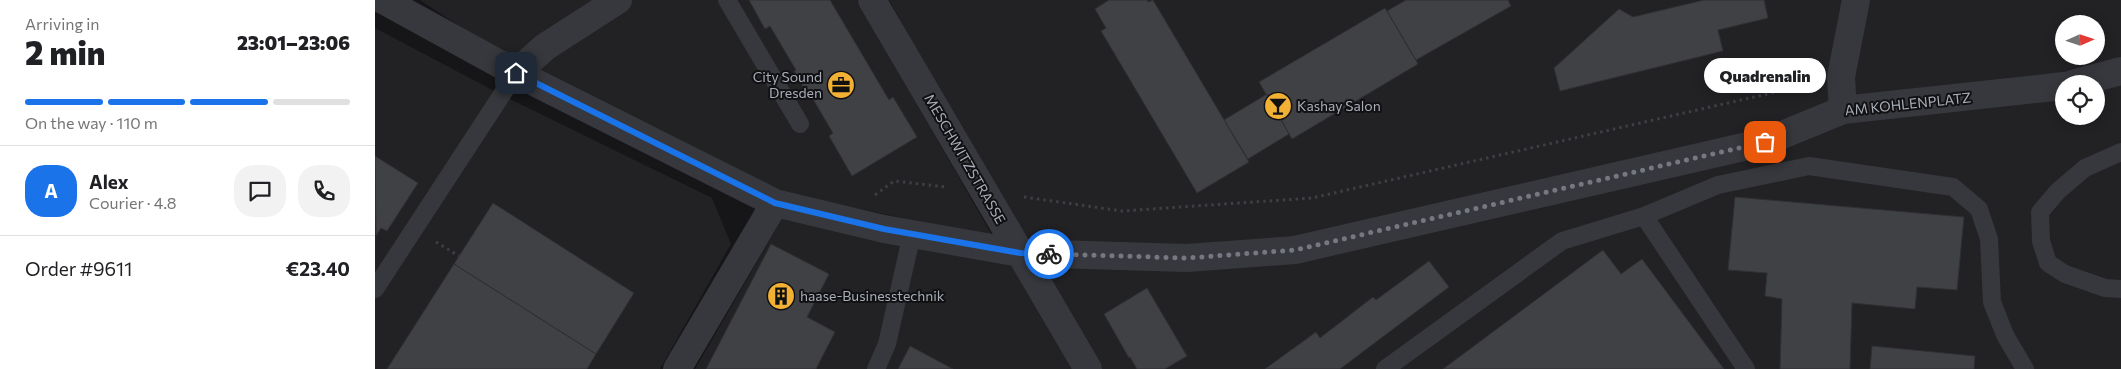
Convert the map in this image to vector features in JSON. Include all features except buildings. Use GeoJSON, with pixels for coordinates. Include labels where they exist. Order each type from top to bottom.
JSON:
{"type":"FeatureCollection","features":[{"type":"Feature","properties":{"kind":"street","name":"AM KOHLENPLATZ"},"geometry":{"type":"LineString","coordinates":[[383,0],[516,73],[775,203],[912,234],[1020,253],[1187,258],[1295,250],[1765,142],[1843,110],[2055,87]]}},
{"type":"Feature","properties":{"kind":"street"},"geometry":{"type":"LineString","coordinates":[[516,73],[545,47],[618,0]]}},
{"type":"Feature","properties":{"kind":"street","name":"MESCHWITZSTRASSE"},"geometry":{"type":"LineString","coordinates":[[872,0],[1088,369]]}},
{"type":"Feature","properties":{"kind":"street"},"geometry":{"type":"LineString","coordinates":[[1843,110],[1841,77],[1856,0]]}},
{"type":"Feature","properties":{"kind":"street"},"geometry":{"type":"LineString","coordinates":[[2105,75],[2121,71]]}},
{"type":"Feature","properties":{"kind":"street"},"geometry":{"type":"LineString","coordinates":[[677,369],[775,203]]}},
{"type":"Feature","properties":{"kind":"lane"},"geometry":{"type":"LineString","coordinates":[[727,0],[800,124]]}},
{"type":"Feature","properties":{"kind":"lane"},"geometry":{"type":"LineString","coordinates":[[375,289],[516,73]]}},
{"type":"Feature","properties":{"kind":"lane"},"geometry":{"type":"LineString","coordinates":[[2121,152],[2085,168],[2057,191],[2040,212],[2041,241],[2048,263],[2065,274],[2105,288],[2121,289]]}},
{"type":"Feature","properties":{"kind":"lane"},"geometry":{"type":"LineString","coordinates":[[1385,369],[1562,241],[1644,216],[1718,186],[1809,166],[1953,187],[1979,209],[1989,239],[1992,302],[2005,335],[2025,369]]}},
{"type":"Feature","properties":{"kind":"lane"},"geometry":{"type":"LineString","coordinates":[[1644,216],[1746,369]]}},
{"type":"Feature","properties":{"kind":"lane"},"geometry":{"type":"LineString","coordinates":[[876,369],[887,344],[912,234]]}},
{"type":"Feature","properties":{"kind":"path"},"geometry":{"type":"LineString","coordinates":[[847,220],[894,181],[984,191],[1122,211],[1312,198],[1841,77]]}},
{"type":"Feature","properties":{"kind":"shaded area"},"geometry":{"type":"Polygon","coordinates":[[[420,0],[857,0],[993,237],[779,192],[477,38],[420,0]]]}},
{"type":"Feature","properties":{"kind":"shaded area"},"geometry":{"type":"Polygon","coordinates":[[[889,0],[2121,0],[2121,369],[695,369],[782,219],[1034,265],[889,0]]]}},
{"type":"Feature","properties":{"kind":"shaded area"},"geometry":{"type":"Polygon","coordinates":[[[375,28],[502,95],[712,198],[731,244],[660,369],[375,369],[375,28]]]}},
{"type":"Feature","properties":{"kind":"way so far"},"geometry":{"type":"LineString","coordinates":[[1049,254],[1187,258],[1249,255],[1295,250],[1765,142]]}},
{"type":"Feature","properties":{"kind":"place","name":"City Sound Dresden"},"geometry":{"type":"Point","coordinates":[841,85]}},
{"type":"Feature","properties":{"kind":"place","name":"Kashay Salon"},"geometry":{"type":"Point","coordinates":[1278,106]}},
{"type":"Feature","properties":{"kind":"place","name":"Quadrenalin"},"geometry":{"type":"Point","coordinates":[1765,142]}},
{"type":"Feature","properties":{"kind":"place","name":"haase-Businesstechnik"},"geometry":{"type":"Point","coordinates":[781,296]}},
{"type":"Feature","properties":{"kind":"route"},"geometry":{"type":"LineString","coordinates":[[516,73],[775,203],[884,229],[1020,253],[1049,254]]}}]}
